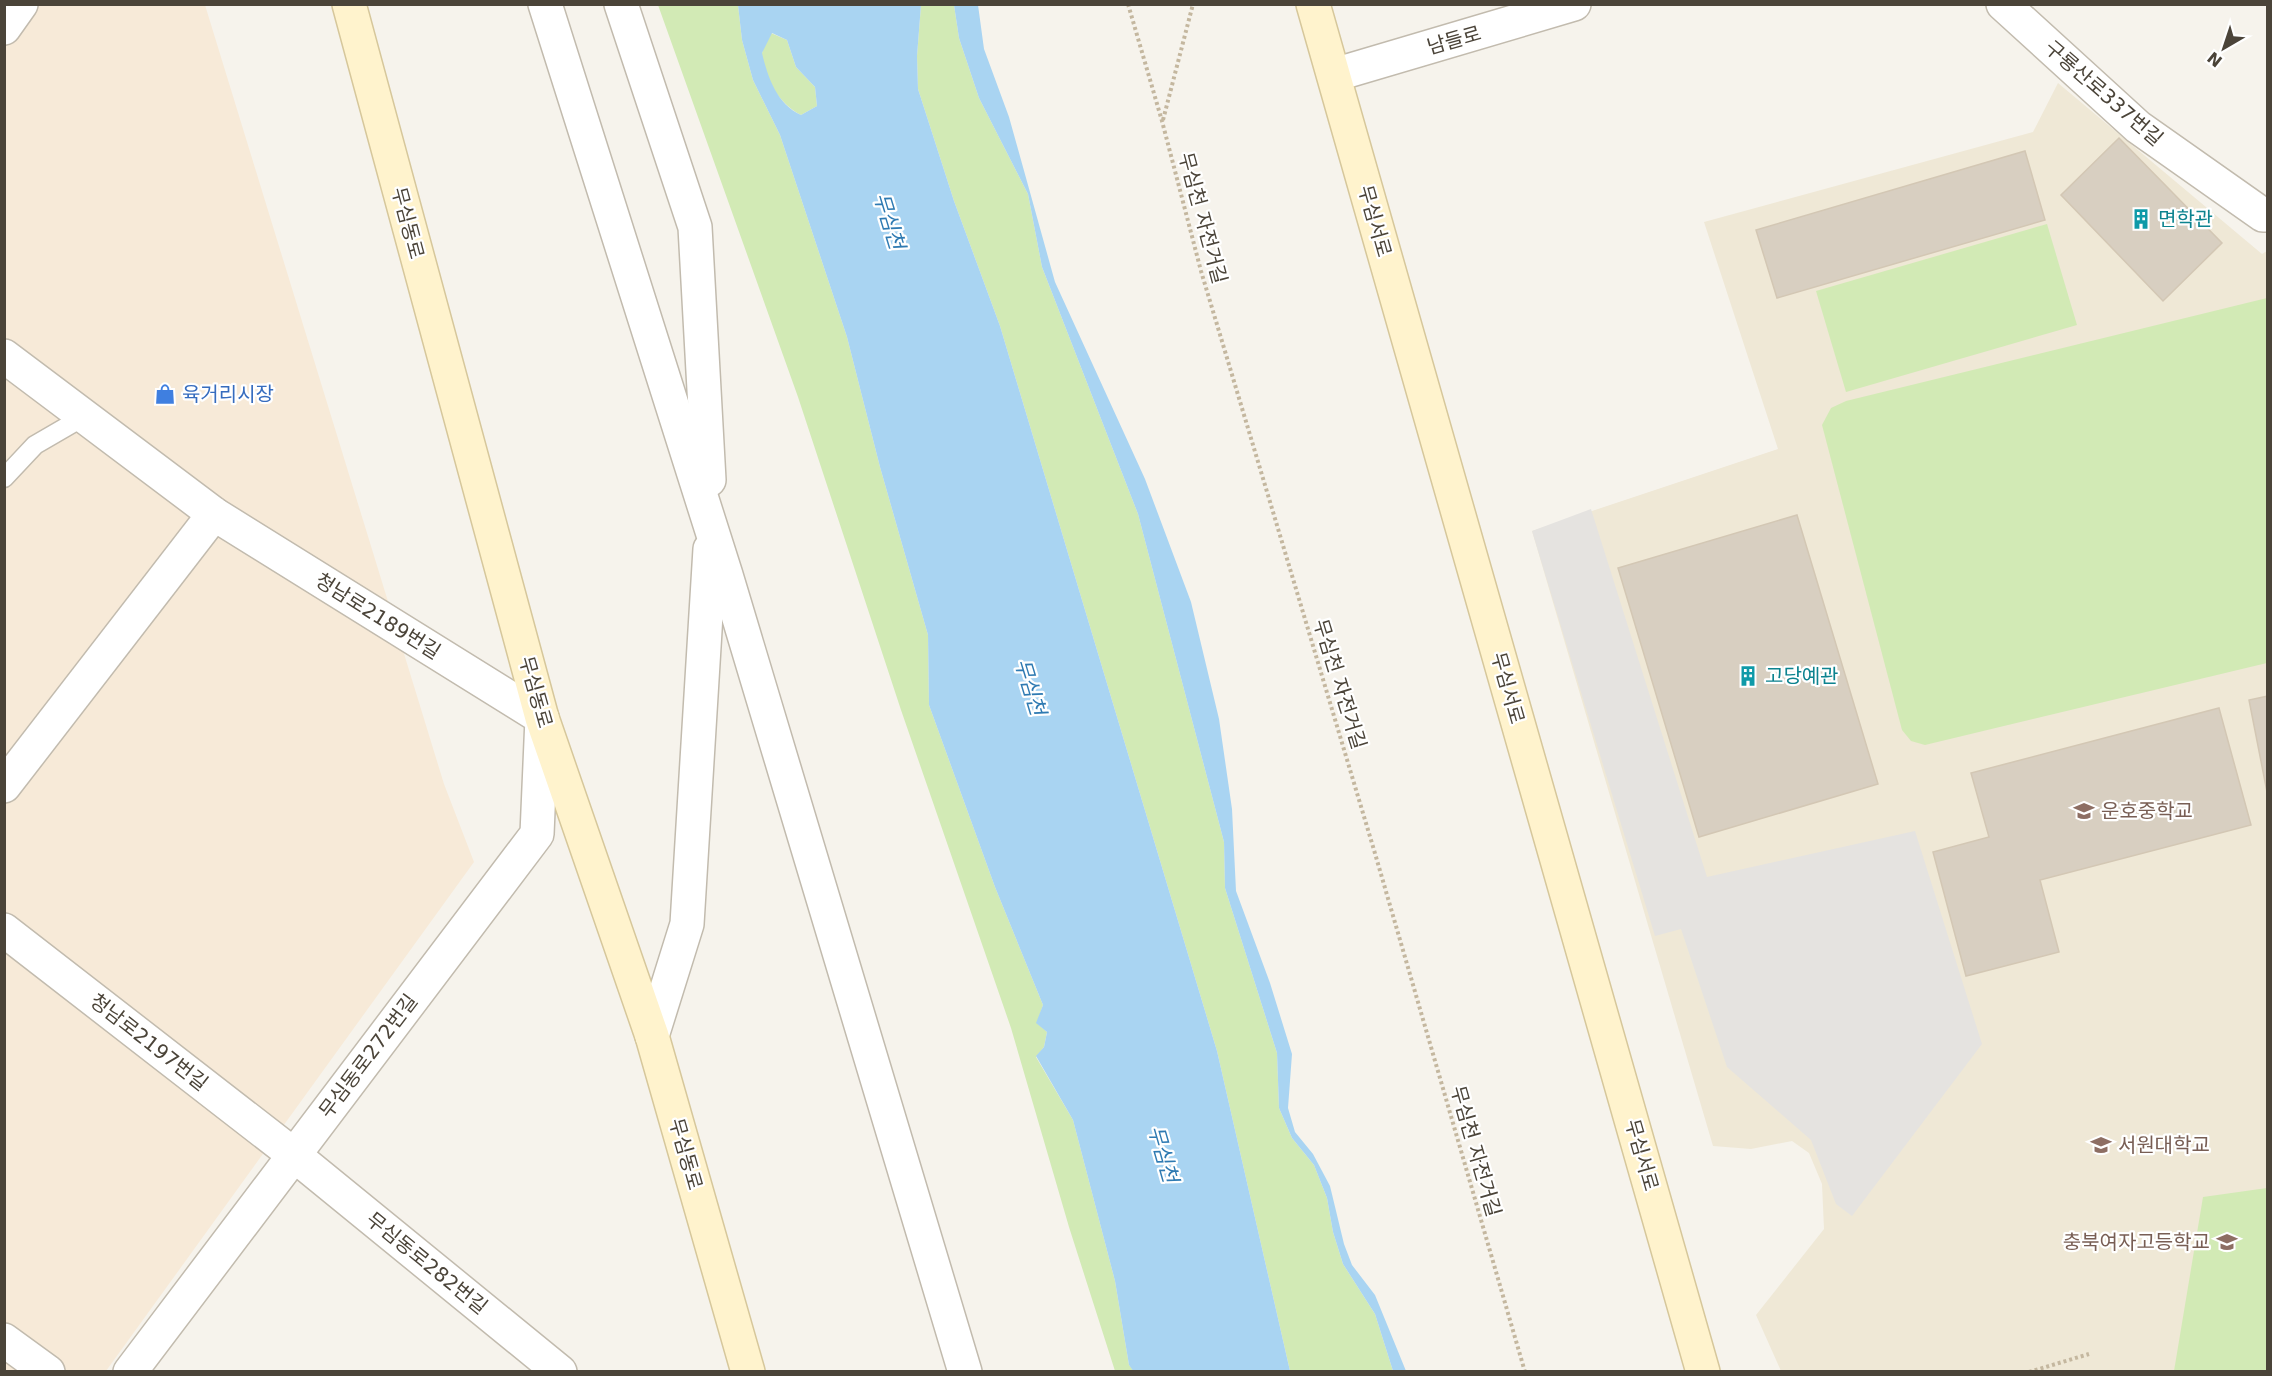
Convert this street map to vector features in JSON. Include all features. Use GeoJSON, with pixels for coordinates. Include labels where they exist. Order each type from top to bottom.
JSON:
{"type":"FeatureCollection","features":[{"type":"Feature","properties":{"kind":"street"},"geometry":{"type":"LineString","coordinates":[[4,28],[21,4]]}},
{"type":"Feature","properties":{"kind":"street"},"geometry":{"type":"LineString","coordinates":[[545,4],[711,529],[965,1371]]}},
{"type":"Feature","properties":{"kind":"street"},"geometry":{"type":"LineString","coordinates":[[621,4],[695,227],[711,529],[687,924],[652,1036]]}},
{"type":"Feature","properties":{"kind":"street","name":"무심서로"},"geometry":{"type":"LineString","coordinates":[[1313,4],[1703,1371]]}},
{"type":"Feature","properties":{"kind":"street","name":"남들로"},"geometry":{"type":"LineString","coordinates":[[1334,75],[1574,4]]}},
{"type":"Feature","properties":{"kind":"street","name":"구룡산로337번길"},"geometry":{"type":"LineString","coordinates":[[2003,4],[2138,127],[2264,215],[2268,215]]}},
{"type":"Feature","properties":{"kind":"street","name":"무심동로"},"geometry":{"type":"LineString","coordinates":[[344,7],[542,718],[652,1036],[748,1371]]}},
{"type":"Feature","properties":{"kind":"street","name":"청남로2189번길"},"geometry":{"type":"LineString","coordinates":[[4,356],[214,514],[542,718]]}},
{"type":"Feature","properties":{"kind":"street"},"geometry":{"type":"LineString","coordinates":[[4,786],[214,514]]}},
{"type":"Feature","properties":{"kind":"street","name":"무심동로272번길"},"geometry":{"type":"LineString","coordinates":[[130,1371],[537,834],[542,718]]}},
{"type":"Feature","properties":{"kind":"street","name":"청남로2197번길"},"geometry":{"type":"LineString","coordinates":[[4,930],[294,1155]]}},
{"type":"Feature","properties":{"kind":"street","name":"무심동로282번길"},"geometry":{"type":"LineString","coordinates":[[294,1155],[560,1371]]}},
{"type":"Feature","properties":{"kind":"street"},"geometry":{"type":"LineString","coordinates":[[4,1340],[48,1371]]}},
{"type":"Feature","properties":{"kind":"lane"},"geometry":{"type":"LineString","coordinates":[[4,478],[35,445],[85,416]]}},
{"type":"Feature","properties":{"kind":"path","name":"무심천 자전거길"},"geometry":{"type":"LineString","coordinates":[[1128,4],[1162,121],[1201,271],[1525,1371]]}},
{"type":"Feature","properties":{"kind":"path"},"geometry":{"type":"LineString","coordinates":[[1162,121],[1193,4]]}},
{"type":"Feature","properties":{"kind":"path"},"geometry":{"type":"LineString","coordinates":[[2028,1371],[2089,1354]]}},
{"type":"Feature","properties":{"kind":"shaded area","name":"육거리시장"},"geometry":{"type":"Polygon","coordinates":[[[5,5],[205,5],[444,784],[474,862],[106,1371],[5,1372],[5,5]]]}},
{"type":"Feature","properties":{"kind":"shaded area"},"geometry":{"type":"Polygon","coordinates":[[[2058,83],[2262,254],[2267,251],[2267,1371],[1781,1371],[1756,1315],[1824,1229],[1822,1184],[1809,1153],[1792,1141],[1751,1149],[1713,1146],[1532,531],[1778,449],[1704,222],[2033,132],[2058,83]]]}},
{"type":"Feature","properties":{"kind":"shaded area"},"geometry":{"type":"Polygon","coordinates":[[[1591,509],[1707,877],[1915,831],[1982,1044],[1852,1216],[1836,1204],[1811,1140],[1727,1067],[1681,929],[1655,936],[1532,531],[1591,509]]]}},
{"type":"Feature","properties":{"kind":"green space"},"geometry":{"type":"Polygon","coordinates":[[[658,5],[738,5],[742,40],[753,80],[780,135],[847,337],[880,467],[928,635],[929,705],[995,887],[1043,1005],[1037,1023],[1047,1032],[1044,1047],[1036,1057],[1073,1120],[1115,1281],[1129,1365],[1134,1371],[1115,1371],[1069,1227],[1011,1028],[901,710],[798,397],[658,5]]]}},
{"type":"Feature","properties":{"kind":"green space"},"geometry":{"type":"Polygon","coordinates":[[[921,5],[954,5],[959,38],[979,98],[1028,194],[1042,267],[1138,514],[1224,842],[1225,888],[1277,1053],[1279,1108],[1292,1138],[1314,1165],[1327,1198],[1333,1232],[1343,1264],[1375,1314],[1393,1371],[1290,1371],[1217,1051],[1000,326],[954,201],[918,89],[917,56],[921,5]]]}},
{"type":"Feature","properties":{"kind":"green space"},"geometry":{"type":"Polygon","coordinates":[[[771,33],[787,40],[796,67],[815,87],[817,106],[801,115],[780,98],[765,72],[762,52],[771,33]]]}},
{"type":"Feature","properties":{"kind":"green space"},"geometry":{"type":"Polygon","coordinates":[[[2047,224],[2077,325],[1846,392],[1816,291],[2047,224]]]}},
{"type":"Feature","properties":{"kind":"green space"},"geometry":{"type":"Polygon","coordinates":[[[2267,298],[2267,663],[1925,745],[1911,741],[1902,730],[1822,425],[1831,408],[1846,401],[2267,298]]]}},
{"type":"Feature","properties":{"kind":"green space","name":"충북여자고등학교"},"geometry":{"type":"Polygon","coordinates":[[[2267,1188],[2267,1371],[2174,1371],[2203,1197],[2267,1188]]]}},
{"type":"Feature","properties":{"kind":"water","name":"무심천"},"geometry":{"type":"Polygon","coordinates":[[[738,5],[921,5],[917,56],[918,89],[954,201],[1000,326],[1217,1051],[1290,1371],[1134,1372],[1129,1365],[1115,1281],[1073,1120],[1036,1056],[1044,1047],[1047,1032],[1036,1023],[1043,1005],[995,887],[929,705],[928,635],[880,467],[847,337],[780,135],[753,80],[742,40],[738,5]],[[772,33],[762,53],[767,72],[780,97],[801,115],[817,106],[815,87],[796,67],[787,40],[772,33]]]}},
{"type":"Feature","properties":{"kind":"water"},"geometry":{"type":"Polygon","coordinates":[[[954,5],[978,5],[984,49],[1009,117],[1055,282],[1145,479],[1191,602],[1219,719],[1232,809],[1236,891],[1270,983],[1292,1054],[1288,1108],[1295,1132],[1313,1154],[1330,1186],[1344,1244],[1352,1265],[1375,1295],[1406,1371],[1393,1371],[1375,1314],[1343,1264],[1333,1232],[1327,1198],[1314,1165],[1292,1138],[1279,1108],[1277,1053],[1225,888],[1224,842],[1138,514],[1042,267],[1028,194],[979,98],[959,38],[954,5]]]}},
{"type":"Feature","properties":{"kind":"building","name":"면학관"},"geometry":{"type":"Polygon","coordinates":[[[2119,138],[2222,243],[2163,301],[2061,195],[2119,138]]]}},
{"type":"Feature","properties":{"kind":"building"},"geometry":{"type":"Polygon","coordinates":[[[2025,151],[2045,220],[1777,298],[1756,230],[2025,151]]]}},
{"type":"Feature","properties":{"kind":"building","name":"고당예관"},"geometry":{"type":"Polygon","coordinates":[[[1797,515],[1878,784],[1699,837],[1618,568],[1797,515]]]}},
{"type":"Feature","properties":{"kind":"building"},"geometry":{"type":"Polygon","coordinates":[[[2268,696],[2268,797],[2249,700],[2268,696]]]}},
{"type":"Feature","properties":{"kind":"building"},"geometry":{"type":"Polygon","coordinates":[[[2219,708],[2251,825],[2040,880],[2059,952],[1966,976],[1933,852],[1989,837],[1971,773],[2219,708]]]}},
{"type":"Feature","properties":{"kind":"place","name":"면학관"},"geometry":{"type":"Point","coordinates":[2141,219]}},
{"type":"Feature","properties":{"kind":"place","name":"육거리시장"},"geometry":{"type":"Point","coordinates":[165,394]}},
{"type":"Feature","properties":{"kind":"place","name":"고당예관"},"geometry":{"type":"Point","coordinates":[1748,676]}},
{"type":"Feature","properties":{"kind":"place","name":"운호중학교"},"geometry":{"type":"Point","coordinates":[2084,811]}},
{"type":"Feature","properties":{"kind":"place","name":"서원대학교"},"geometry":{"type":"Point","coordinates":[2101,1145]}},
{"type":"Feature","properties":{"kind":"place","name":"충북여자고등학교"},"geometry":{"type":"Point","coordinates":[2227,1242]}}]}
